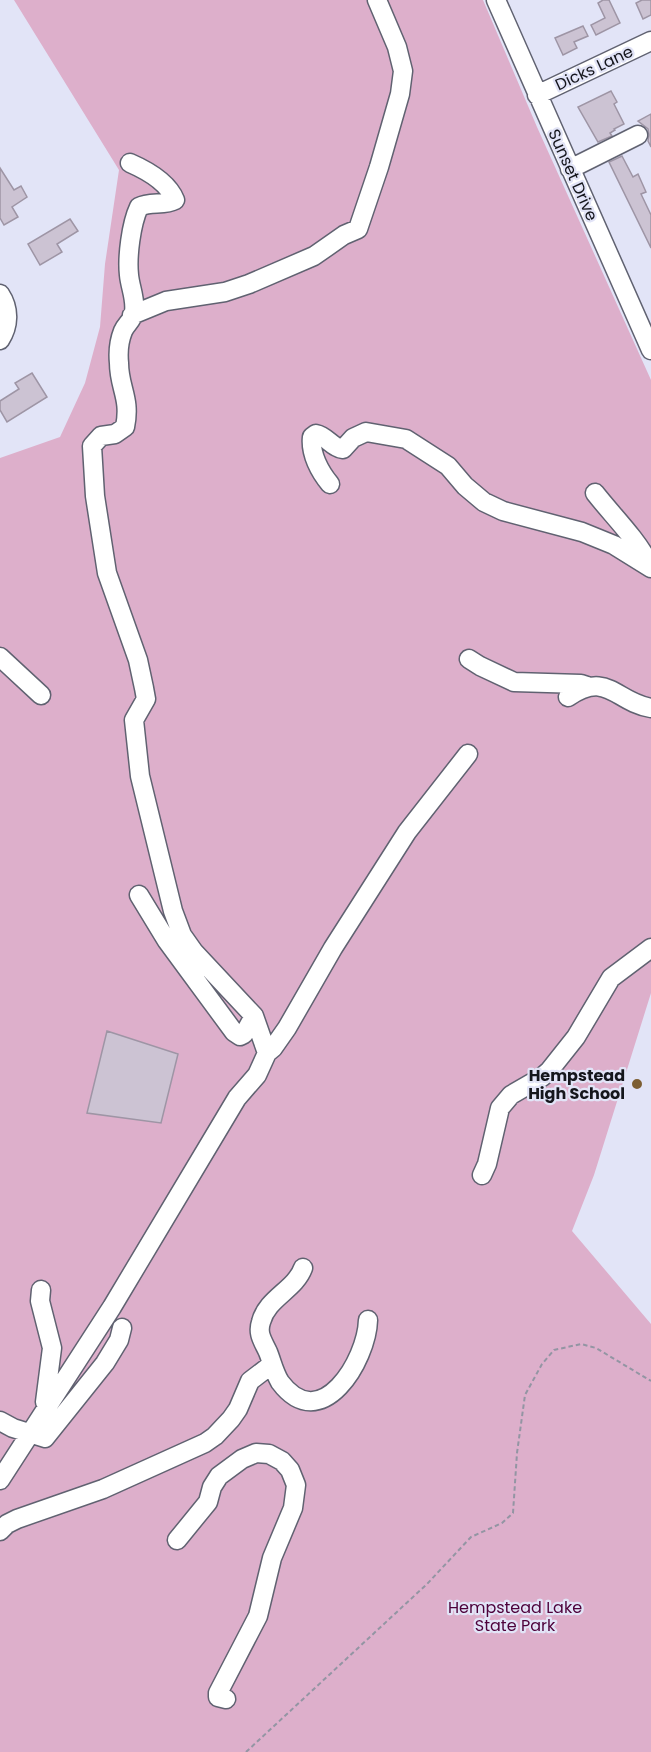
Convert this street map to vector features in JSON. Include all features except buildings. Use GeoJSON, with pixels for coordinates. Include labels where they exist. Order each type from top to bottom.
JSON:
{"type":"FeatureCollection","features":[{"type":"Feature","properties":{"kind":"street"},"geometry":{"type":"LineString","coordinates":[[132,315],[166,301],[225,292],[249,284],[314,256],[344,235],[358,229],[400,94],[403,71],[397,47],[377,0]]}},
{"type":"Feature","properties":{"kind":"street","name":"Sunset Drive"},"geometry":{"type":"LineString","coordinates":[[495,0],[651,350]]}},
{"type":"Feature","properties":{"kind":"street","name":"Dicks Lane"},"geometry":{"type":"LineString","coordinates":[[537,95],[651,41]]}},
{"type":"Feature","properties":{"kind":"street"},"geometry":{"type":"LineString","coordinates":[[570,170],[638,135]]}},
{"type":"Feature","properties":{"kind":"street"},"geometry":{"type":"LineString","coordinates":[[130,163],[159,180],[175,200],[168,203],[144,204],[139,207],[132,232],[129,275],[134,311],[123,329],[118,365],[128,411],[125,427],[115,434],[101,436],[92,446],[101,541],[107,573],[138,660],[144,688],[146,699],[134,720],[140,777],[173,911],[182,935],[194,952],[254,1016],[267,1053]]}},
{"type":"Feature","properties":{"kind":"street"},"geometry":{"type":"LineString","coordinates":[[0,294],[7,309],[8,319],[0,340]]}},
{"type":"Feature","properties":{"kind":"street"},"geometry":{"type":"LineString","coordinates":[[330,484],[316,461],[311,443],[312,437],[316,434],[322,435],[339,449],[343,449],[353,438],[366,432],[406,439],[448,466],[465,486],[484,502],[503,511],[582,532],[603,540],[651,567]]}},
{"type":"Feature","properties":{"kind":"street"},"geometry":{"type":"LineString","coordinates":[[595,493],[615,520],[631,536],[651,567]]}},
{"type":"Feature","properties":{"kind":"street"},"geometry":{"type":"LineString","coordinates":[[0,657],[41,695]]}},
{"type":"Feature","properties":{"kind":"street"},"geometry":{"type":"LineString","coordinates":[[469,658],[480,666],[514,681],[580,684],[610,689],[633,702],[651,708]]}},
{"type":"Feature","properties":{"kind":"street"},"geometry":{"type":"LineString","coordinates":[[568,697],[587,686]]}},
{"type":"Feature","properties":{"kind":"street"},"geometry":{"type":"LineString","coordinates":[[0,1480],[112,1307],[198,1166],[220,1125],[237,1098],[257,1075],[267,1053],[287,1028],[333,948],[407,832],[468,754]]}},
{"type":"Feature","properties":{"kind":"street"},"geometry":{"type":"LineString","coordinates":[[139,895],[162,934],[217,1011],[240,1036],[244,1034],[254,1016]]}},
{"type":"Feature","properties":{"kind":"street"},"geometry":{"type":"LineString","coordinates":[[482,1175],[487,1164],[500,1108],[505,1101],[549,1071],[576,1037],[611,978],[651,948]]}},
{"type":"Feature","properties":{"kind":"street"},"geometry":{"type":"LineString","coordinates":[[217,1011],[233,994]]}},
{"type":"Feature","properties":{"kind":"street"},"geometry":{"type":"LineString","coordinates":[[303,1268],[300,1276],[273,1302],[261,1318],[259,1328],[261,1340],[280,1382],[299,1397],[310,1401],[327,1398],[350,1372],[363,1346],[368,1330],[368,1320]]}},
{"type":"Feature","properties":{"kind":"street"},"geometry":{"type":"LineString","coordinates":[[41,1290],[40,1300],[52,1348],[52,1364],[45,1399],[46,1407]]}},
{"type":"Feature","properties":{"kind":"street"},"geometry":{"type":"LineString","coordinates":[[0,1421],[45,1438],[105,1363],[119,1340],[122,1328]]}},
{"type":"Feature","properties":{"kind":"street"},"geometry":{"type":"LineString","coordinates":[[0,1531],[7,1524],[103,1489],[205,1443],[231,1419],[250,1382],[271,1365]]}},
{"type":"Feature","properties":{"kind":"street"},"geometry":{"type":"LineString","coordinates":[[177,1540],[208,1502],[212,1486],[219,1476],[242,1459],[256,1453],[269,1454],[282,1461],[290,1470],[296,1485],[293,1508],[272,1558],[258,1616],[218,1693],[218,1697],[226,1699]]}},
{"type":"Feature","properties":{"kind":"path"},"geometry":{"type":"LineString","coordinates":[[246,1752],[427,1584],[471,1537],[502,1523],[513,1513],[517,1453],[525,1395],[542,1364],[554,1350],[581,1344],[596,1348],[651,1381]]}},
{"type":"Feature","properties":{"kind":"green space","name":"Hempstead Lake State Park"},"geometry":{"type":"Polygon","coordinates":[[[14,0],[483,0],[537,127],[651,380],[651,993],[594,1175],[572,1231],[651,1324],[651,1752],[0,1752],[0,458],[60,437],[85,383],[100,327],[105,264],[119,170],[14,0]]]}},
{"type":"Feature","properties":{"kind":"place","name":"Hempstead High School"},"geometry":{"type":"Point","coordinates":[637,1084]}}]}
